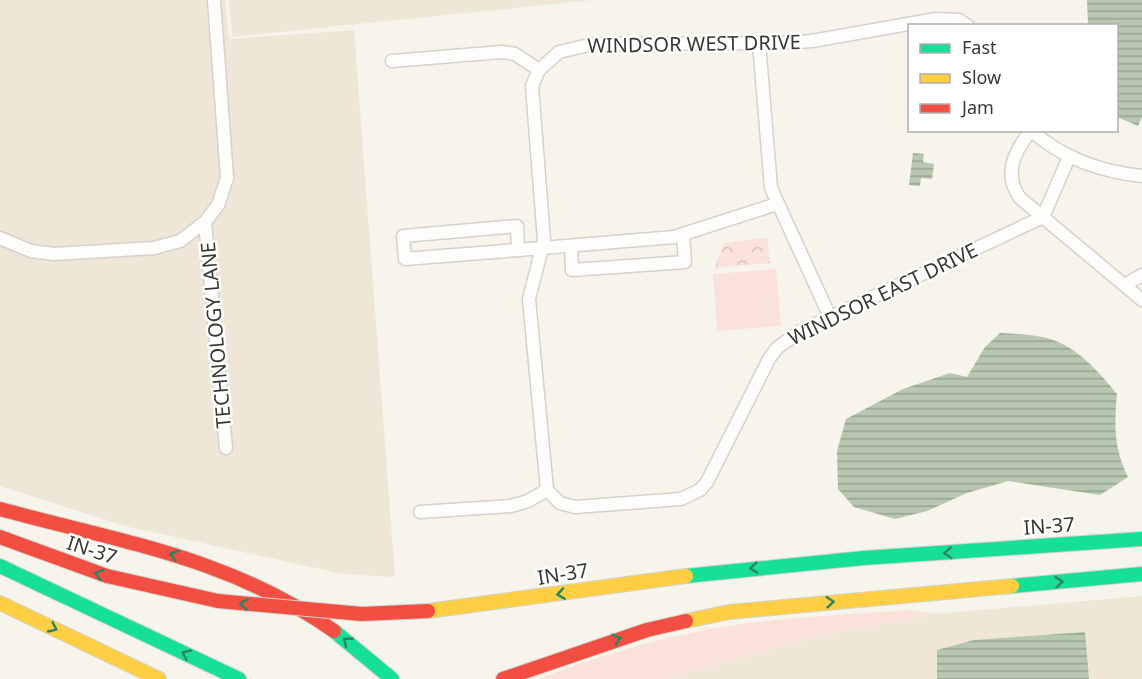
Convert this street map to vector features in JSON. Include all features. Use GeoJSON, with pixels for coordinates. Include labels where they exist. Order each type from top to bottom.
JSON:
{"type":"FeatureCollection","features":[{"type":"Feature","properties":{"kind":"highway"},"geometry":{"type":"LineString","coordinates":[[0,509],[220,569],[309,614],[345,639],[392,679]]}},
{"type":"Feature","properties":{"kind":"highway"},"geometry":{"type":"LineString","coordinates":[[1030,547],[1142,528]]}},
{"type":"Feature","properties":{"kind":"highway","name":"IN-37"},"geometry":{"type":"LineString","coordinates":[[0,537],[111,577],[174,593],[218,601],[362,614],[428,611],[514,602],[756,568],[1142,539]]}},
{"type":"Feature","properties":{"kind":"highway"},"geometry":{"type":"LineString","coordinates":[[0,566],[239,679]]}},
{"type":"Feature","properties":{"kind":"highway"},"geometry":{"type":"LineString","coordinates":[[503,679],[647,630],[729,612],[1094,578],[1142,576]]}},
{"type":"Feature","properties":{"kind":"highway"},"geometry":{"type":"LineString","coordinates":[[0,603],[159,679]]}},
{"type":"Feature","properties":{"kind":"street","name":"TECHNOLOGY LANE"},"geometry":{"type":"LineString","coordinates":[[0,237],[31,250],[54,254],[154,248],[180,241],[205,222],[218,205],[227,178],[214,0]]}},
{"type":"Feature","properties":{"kind":"street","name":"WINDSOR WEST DRIVE"},"geometry":{"type":"LineString","coordinates":[[538,70],[560,52],[593,44],[812,41],[936,19],[959,20],[965,24]]}},
{"type":"Feature","properties":{"kind":"street"},"geometry":{"type":"LineString","coordinates":[[759,43],[769,179],[777,204],[830,317]]}},
{"type":"Feature","properties":{"kind":"street"},"geometry":{"type":"LineString","coordinates":[[392,61],[502,52],[514,54],[538,70],[532,86],[544,248],[529,299],[547,490],[520,504],[420,512]]}},
{"type":"Feature","properties":{"kind":"street"},"geometry":{"type":"LineString","coordinates":[[1030,132],[1016,155],[1010,180],[1020,198],[1142,300]]}},
{"type":"Feature","properties":{"kind":"street"},"geometry":{"type":"LineString","coordinates":[[1032,132],[1069,157],[1105,169],[1142,176]]}},
{"type":"Feature","properties":{"kind":"street"},"geometry":{"type":"LineString","coordinates":[[1042,218],[1069,157]]}},
{"type":"Feature","properties":{"kind":"street"},"geometry":{"type":"LineString","coordinates":[[518,250],[517,226],[403,236],[405,259],[571,246],[683,235],[777,204]]}},
{"type":"Feature","properties":{"kind":"street","name":"WINDSOR EAST DRIVE"},"geometry":{"type":"LineString","coordinates":[[547,490],[560,503],[575,507],[690,497],[707,482],[777,348],[789,338],[1042,218]]}},
{"type":"Feature","properties":{"kind":"street","name":"TECHNOLOGY LANE"},"geometry":{"type":"LineString","coordinates":[[205,222],[226,448]]}},
{"type":"Feature","properties":{"kind":"street"},"geometry":{"type":"LineString","coordinates":[[571,246],[572,270],[685,262],[683,235]]}},
{"type":"Feature","properties":{"kind":"street"},"geometry":{"type":"LineString","coordinates":[[1125,285],[1142,275]]}},
{"type":"Feature","properties":{"kind":"shaded area"},"geometry":{"type":"Polygon","coordinates":[[[0,0],[225,0],[229,39],[354,30],[395,577],[342,574],[125,526],[0,486],[0,0]]]}},
{"type":"Feature","properties":{"kind":"shaded area"},"geometry":{"type":"Polygon","coordinates":[[[229,0],[592,0],[232,37],[229,0]]]}},
{"type":"Feature","properties":{"kind":"shaded area"},"geometry":{"type":"Polygon","coordinates":[[[1087,0],[1142,0],[1142,117],[1138,126],[1118,117],[1118,24],[1088,24],[1087,0]]]}},
{"type":"Feature","properties":{"kind":"shaded area"},"geometry":{"type":"Polygon","coordinates":[[[913,153],[924,154],[923,162],[934,164],[932,179],[921,178],[920,186],[909,185],[913,153]]]}},
{"type":"Feature","properties":{"kind":"shaded area"},"geometry":{"type":"Polygon","coordinates":[[[1000,333],[1035,336],[1058,342],[1086,360],[1102,377],[1117,394],[1116,437],[1123,467],[1128,477],[1100,495],[1008,481],[967,493],[927,511],[895,519],[854,507],[838,489],[837,451],[846,419],[903,389],[950,373],[967,377],[985,347],[1000,333]]]}},
{"type":"Feature","properties":{"kind":"shaded area"},"geometry":{"type":"Polygon","coordinates":[[[1142,596],[1142,679],[665,679],[815,637],[934,614],[1142,596]]]}},
{"type":"Feature","properties":{"kind":"shaded area"},"geometry":{"type":"Polygon","coordinates":[[[1085,632],[1089,679],[937,679],[937,650],[974,640],[1085,632]]]}},
{"type":"Feature","properties":{"kind":"green space"},"geometry":{"type":"Polygon","coordinates":[[[767,238],[770,263],[721,267],[714,270],[724,243],[767,238]]]}},
{"type":"Feature","properties":{"kind":"green space"},"geometry":{"type":"Polygon","coordinates":[[[776,269],[781,326],[717,331],[713,274],[776,269]]]}},
{"type":"Feature","properties":{"kind":"green space"},"geometry":{"type":"Polygon","coordinates":[[[913,610],[934,614],[815,637],[665,679],[539,679],[624,650],[711,629],[786,619],[913,610]]]}},
{"type":"Feature","properties":{"kind":"traffic: fast"},"geometry":{"type":"LineString","coordinates":[[686,576],[864,558],[1142,539]]}},
{"type":"Feature","properties":{"kind":"traffic: fast"},"geometry":{"type":"LineString","coordinates":[[0,566],[239,679]]}},
{"type":"Feature","properties":{"kind":"traffic: fast"},"geometry":{"type":"LineString","coordinates":[[1012,586],[1142,574]]}},
{"type":"Feature","properties":{"kind":"traffic: fast"},"geometry":{"type":"LineString","coordinates":[[334,631],[392,679]]}},
{"type":"Feature","properties":{"kind":"traffic: slow"},"geometry":{"type":"LineString","coordinates":[[428,611],[686,576]]}},
{"type":"Feature","properties":{"kind":"traffic: slow"},"geometry":{"type":"LineString","coordinates":[[686,621],[729,612],[1012,586]]}},
{"type":"Feature","properties":{"kind":"traffic: slow"},"geometry":{"type":"LineString","coordinates":[[0,603],[159,679]]}},
{"type":"Feature","properties":{"kind":"traffic: jam"},"geometry":{"type":"LineString","coordinates":[[0,509],[131,543],[214,569],[254,585],[334,631]]}},
{"type":"Feature","properties":{"kind":"traffic: jam"},"geometry":{"type":"LineString","coordinates":[[0,537],[107,576],[218,601]]}},
{"type":"Feature","properties":{"kind":"traffic: jam"},"geometry":{"type":"LineString","coordinates":[[218,601],[362,614],[428,611]]}},
{"type":"Feature","properties":{"kind":"traffic: jam"},"geometry":{"type":"LineString","coordinates":[[503,679],[647,630],[686,621]]}}]}
